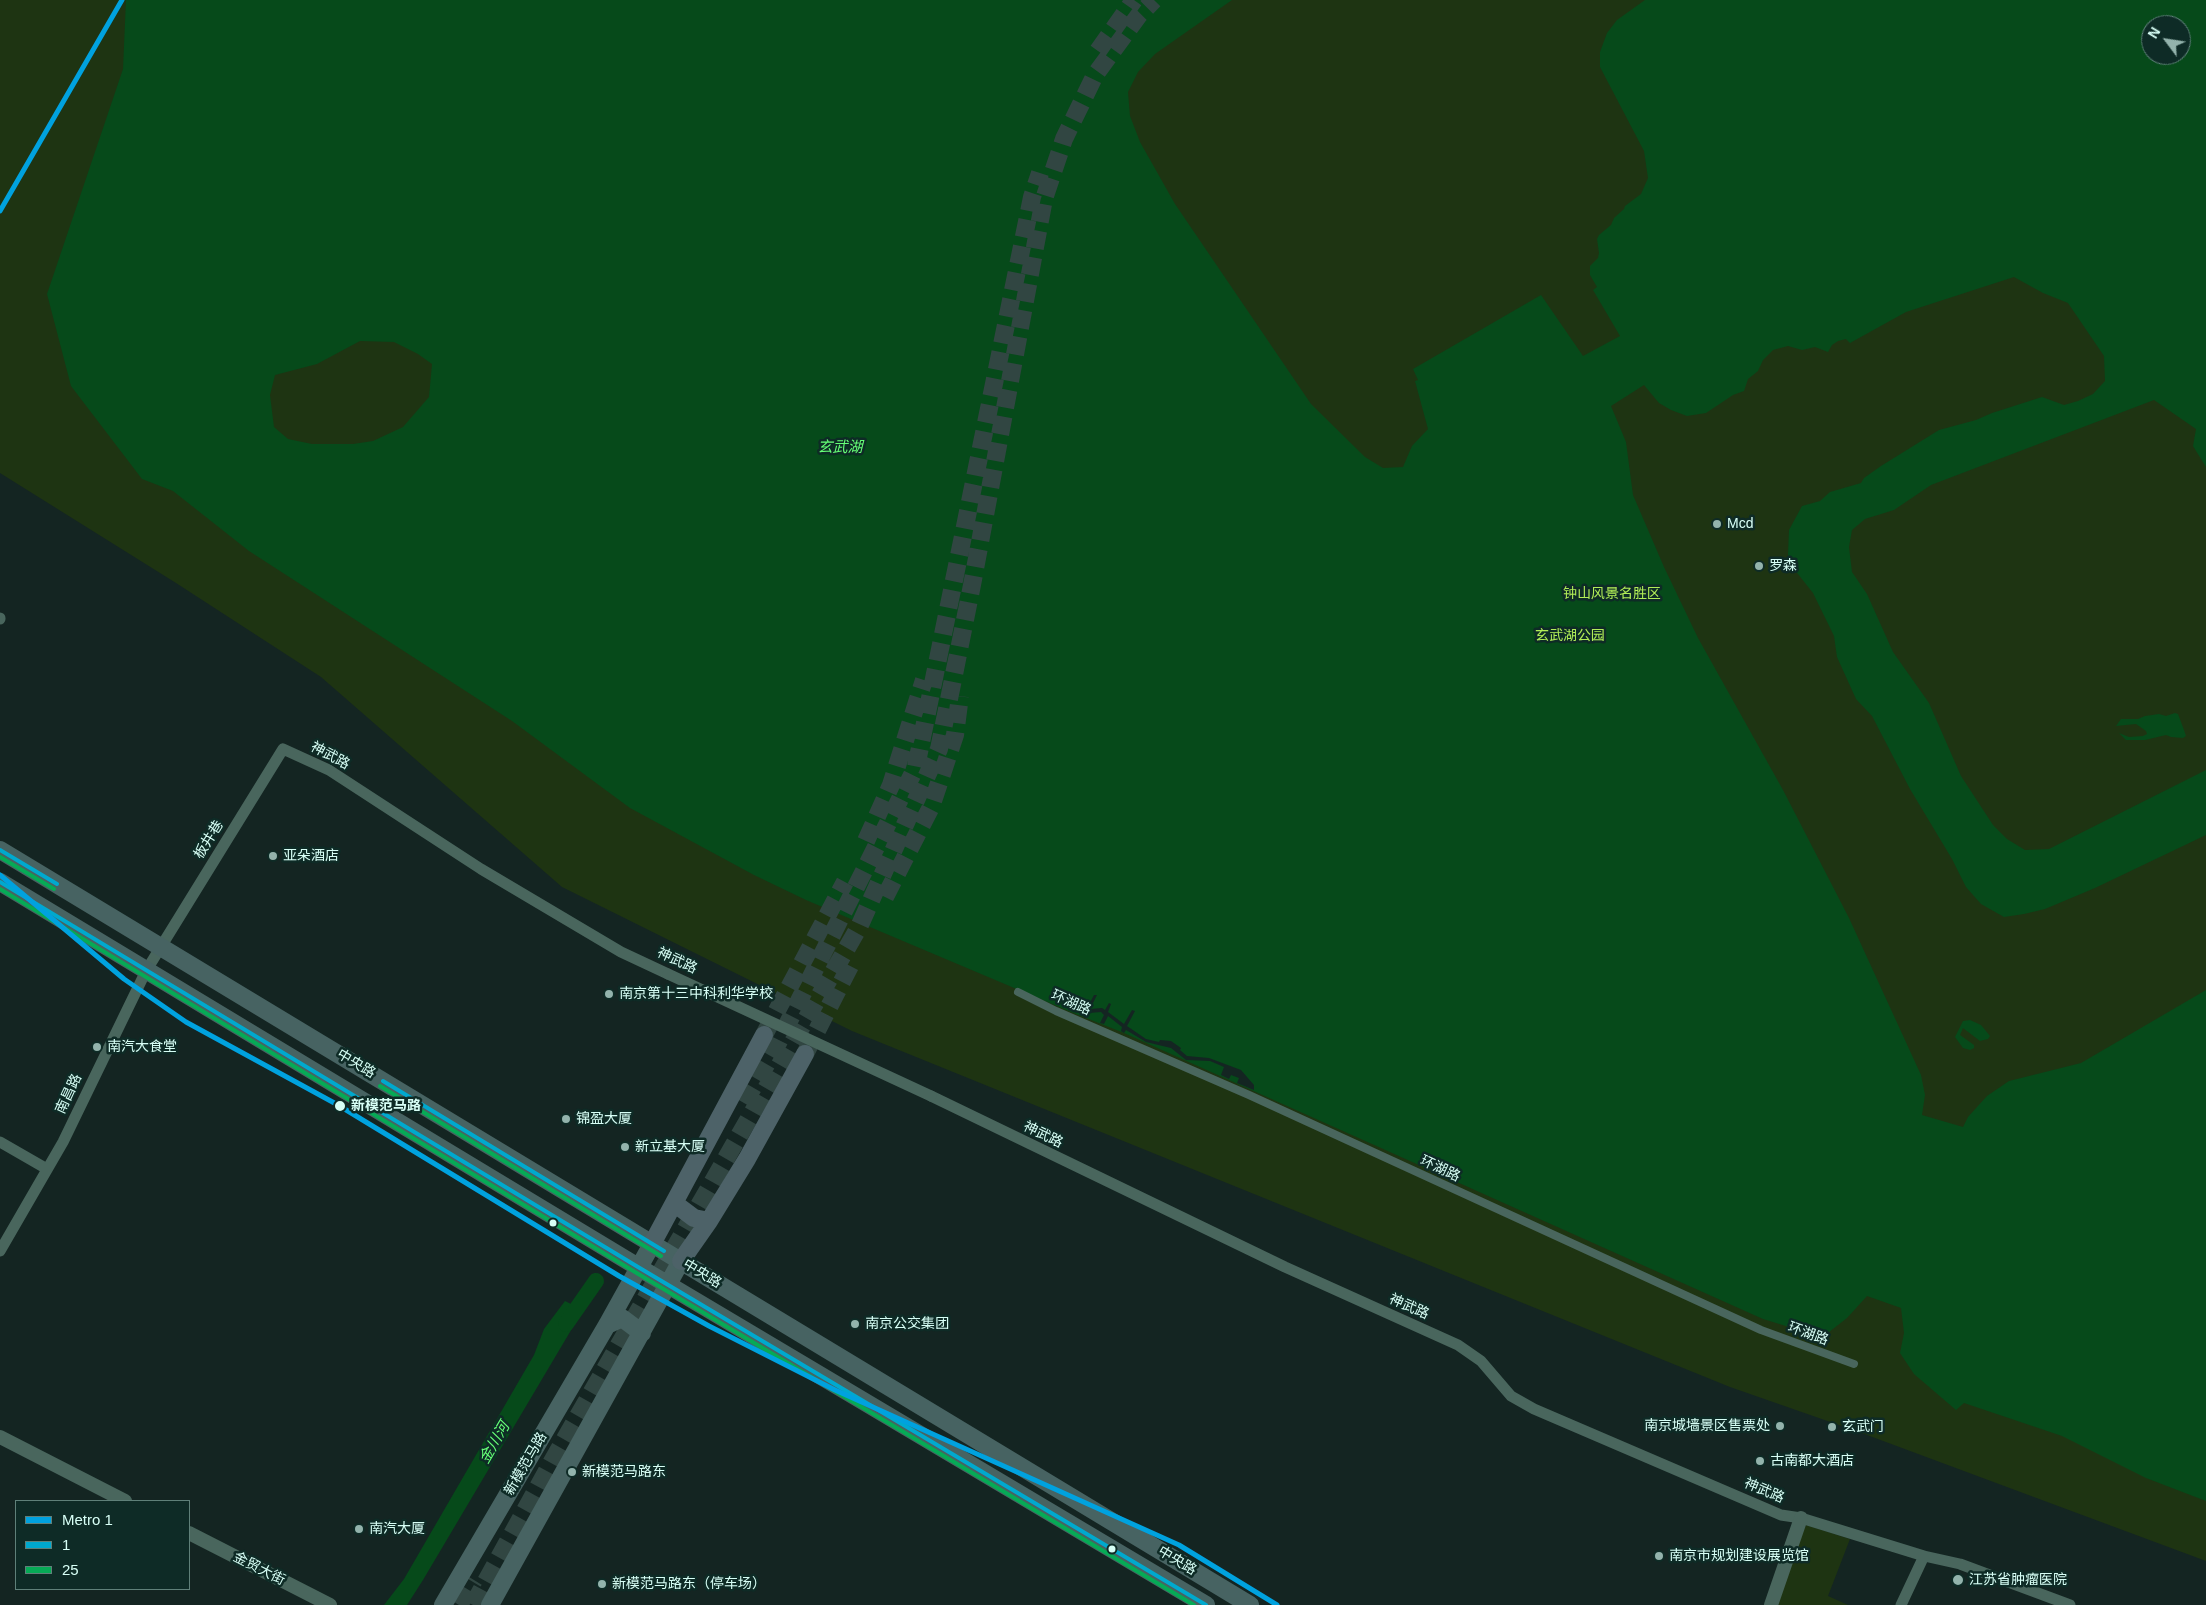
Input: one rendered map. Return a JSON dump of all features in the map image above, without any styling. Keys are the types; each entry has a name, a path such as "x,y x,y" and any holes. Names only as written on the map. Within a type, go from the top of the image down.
{"highway":[{"path":"652,1244 764,1035"},
{"path":"681,1261 709,1221 747,1159 805,1054"},
{"path":"674,1203 694,1218 709,1221"}],"main road":[{"name":"中央路","path":"0,850 1250,1605"},
{"name":"中央路","path":"0,882 638,1267 1206,1605"},
{"name":"新模范马路","path":"444,1605 652,1244"},
{"path":"490,1605 681,1261"},
{"path":"607,1325 622,1318 642,1333"}],"street":[{"name":"板井巷","path":"160,947 283,749"},
{"name":"神武路","path":"283,749 329,770 481,868 621,952 931,1096 1276,1263 1458,1345 1481,1361 1511,1396 1534,1409 1781,1515 1801,1518 1924,1556 1960,1564 2070,1605"},
{"name":"南昌路","path":"0,1251 63,1142 146,971 160,947"},
{"name":"环湖路","path":"1018,992 1056,1011 1249,1095 1761,1330 1854,1364"},
{"path":"0,1142 47,1169"},
{"path":"0,1437 124,1500"},
{"path":"1771,1605 1801,1518"},
{"name":"金贸大街","path":"190,1535 330,1605"},
{"path":"1901,1605 1924,1556"}],"green space":[{"name":"玄武湖","path":"0,0 2206,0 2206,1561 1859,1432 1730,1387 852,1031 562,887 321,677 176,583 0,473"},
{"path":"1806,1525 1850,1539 1828,1596 1848,1605 1773,1605"}],"water":[{"name":"玄武湖","path":"126,0 1232,0 1155,54 1138,72 1128,92 1130,116 1140,142 1175,204 1311,404 1365,457 1383,468 1403,467 1412,446 1428,429 1415,381 1418,380 1413,369 1541,295 1583,356 1620,336 1593,290 1597,287 1590,275 1590,266 1598,258 1597,239 1599,235 1611,225 1614,218 1625,206 1641,194 1648,178 1644,151 1600,67 1600,52 1607,33 1617,20 1645,0 2206,0 2206,467 2193,446 2196,429 2154,400 1931,485 1894,510 1865,519 1852,530 1849,547 1852,572 1867,594 1893,652 1929,703 1961,776 1993,825 2007,839 2025,850 2049,849 2206,770 2206,835 2095,888 2045,909 2004,917 1981,904 1966,887 1952,859 1910,789 1872,716 1856,699 1837,657 1834,636 1813,593 1790,564 1788,554 1789,530 1802,506 1820,501 1830,492 1861,483 1864,478 1881,466 1939,430 1976,420 2042,397 2064,405 2093,394 2105,381 2104,356 2068,303 2043,293 2014,277 1906,312 1850,343 1846,339 1838,341 1832,345 1828,352 1815,347 1802,350 1788,346 1773,350 1763,360 1758,371 1748,379 1744,391 1733,395 1706,413 1687,416 1671,410 1659,403 1644,385 1611,406 1626,442 1633,495 1664,567 1698,638 1783,790 1849,918 1921,1075 1925,1095 1922,1115 1963,1127 1968,1117 1987,1096 2009,1081 2081,1063 2206,990 2206,1501 2146,1478 2062,1436 1964,1403 1956,1410 1914,1374 1900,1353 1904,1333 1901,1308 1867,1296 1847,1318 1829,1332 1812,1334 1763,1319 1124,1033 806,900 754,875 630,808 512,721 249,551 173,491 142,479 71,386 47,294 123,69","holes":["360,341 394,342 418,354 432,364 429,397 403,427 373,441 353,444 312,444 288,439 274,427 270,395 275,375 317,364"]},
{"path":"2159,714 2166,716 2178,714 2186,736 2183,738 2166,735 2145,740 2126,740 2119,733 2129,737 2143,736 2147,734 2146,731 2136,724 2116,726 2121,719 2138,719"},
{"path":"1970,1020 1981,1025 1990,1036 1988,1039 1980,1041 1963,1028 1960,1035 1974,1045 1974,1048 1970,1050 1963,1048 1955,1037 1963,1021"},
{"path":"565,1301 583,1310 423,1580 407,1605 384,1605 404,1579 534,1355 544,1329"}],"pier":[{"path":"1094,995 1097,995 1090,1009 1102,1008 1105,1010 1109,1003 1111,1004 1108,1012 1124,1024 1132,1010 1135,1011 1127,1026 1146,1039 1159,1042 1160,1040 1171,1041 1181,1048 1180,1050 1187,1056 1209,1058 1241,1070 1254,1085 1254,1090 1237,1083 1239,1078 1231,1075 1229,1079 1221,1075 1224,1067 1210,1061 1186,1060 1171,1048 1146,1042 1126,1030 1124,1033 1121,1031 1122,1027 1108,1016 1104,1024 1100,1023 1104,1015 1101,1012 1089,1013 1086,1018 1083,1017 1085,1013 1071,1012 1086,1010"}],"waterway":[{"name":"金川河","path":"566,1324 596,1281"}],"tunnel":[{"path":"1098,51 1134,0"},
{"path":"473,1605 554,1458 859,927 939,749 972,585 1044,199 1064,139 1095,75 1139,15 1154,0"},
{"path":"744,1103 774,1051 916,767 1032,197 1040,173"},
{"path":"866,841 891,785 924,680"},
{"path":"885,897 931,807 955,735 960,696"},
{"path":"764,1035 845,882"},
{"path":"805,1054 853,960"},
{"path":"459,1605 474,1580"}],"metro line":[{"name":"1","path":"0,211 122,0"},
{"name":"1","path":"0,875 124,979 186,1022 338,1105 619,1276 709,1326 835,1390 1179,1545 1277,1605"}],"transit line":[{"name":"1","path":"0,850 57,884"},
{"name":"25","path":"0,857 54,889"},
{"name":"1","path":"0,882 638,1267 1206,1605"},
{"name":"25","path":"0,889 635,1272 1194,1605"},
{"name":"1","path":"383,1081 664,1251"},
{"name":"25","path":"380,1086 661,1256"}],"place":[{"name":"Mcd","path":"1717,524"},
{"name":"罗森","path":"1759,566"},
{"name":"亚朵酒店","path":"273,856"},
{"name":"南京第十三中科利华学校","path":"609,994"},
{"name":"南汽大食堂","path":"97,1047"},
{"name":"新模范马路","path":"340,1106"},
{"name":"锦盈大厦","path":"566,1119"},
{"name":"新立基大厦","path":"625,1147"},
{"name":"南京公交集团","path":"855,1324"},
{"name":"南京城墙景区售票处","path":"1780,1426"},
{"name":"玄武门","path":"1832,1427"},
{"name":"古南都大酒店","path":"1760,1461"},
{"name":"新模范马路东","path":"572,1472"},
{"name":"南汽大厦","path":"359,1529"},
{"name":"南京市规划建设展览馆","path":"1659,1556"},
{"name":"江苏省肿瘤医院","path":"1958,1580"},
{"name":"新模范马路东（停车场）","path":"602,1584"}],"park label":[{"name":"钟山风景名胜区","path":"1612,594"},
{"name":"玄武湖公园","path":"1570,636"}]}
